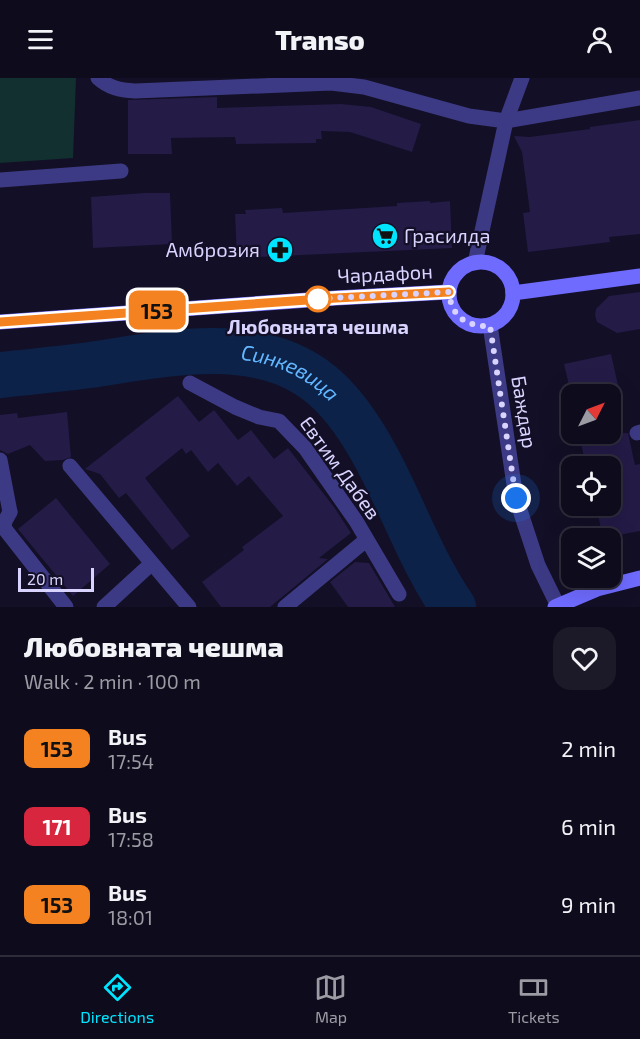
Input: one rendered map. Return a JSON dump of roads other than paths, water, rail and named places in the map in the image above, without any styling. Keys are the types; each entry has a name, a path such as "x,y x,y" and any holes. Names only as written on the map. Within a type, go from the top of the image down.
{"main road":[{"path":"485,262 505,273 513,293 509,310 498,322 490,326 469,324 460,319 450,302 451,282 457,273 475,263 485,262"},
{"path":"513,293 640,276"},
{"name":"Чардафон","path":"0,322 324,298 449,292"},
{"path":"556,606 597,589 640,578"}],"street":[{"path":"98,78 105,85 120,90 135,91 331,83 364,87 469,116 506,121 640,98"},
{"path":"475,263 506,121 522,78"},
{"path":"0,180 121,171"},
{"name":"Баждар","path":"490,326 516,498 538,565 556,606"},
{"name":"Евтим Дабев","path":"190,383 235,407 259,417 279,421 305,448 356,521 399,594"},
{"path":"0,460 10,512 5,520 4,528 66,607"},
{"path":"70,466 189,607"},
{"path":"285,607 366,540"},
{"path":"104,607 152,564"}],"waterway":[{"name":"Синкевица","path":"0,375 201,351 257,355 283,363 308,375 336,398 358,427 383,471 427,563 453,607"}],"place":[{"name":"Грасилда","path":"385,236"},
{"name":"Амброзия","path":"280,250"},
{"name":"Любовната чешма","path":"318,299"}]}
